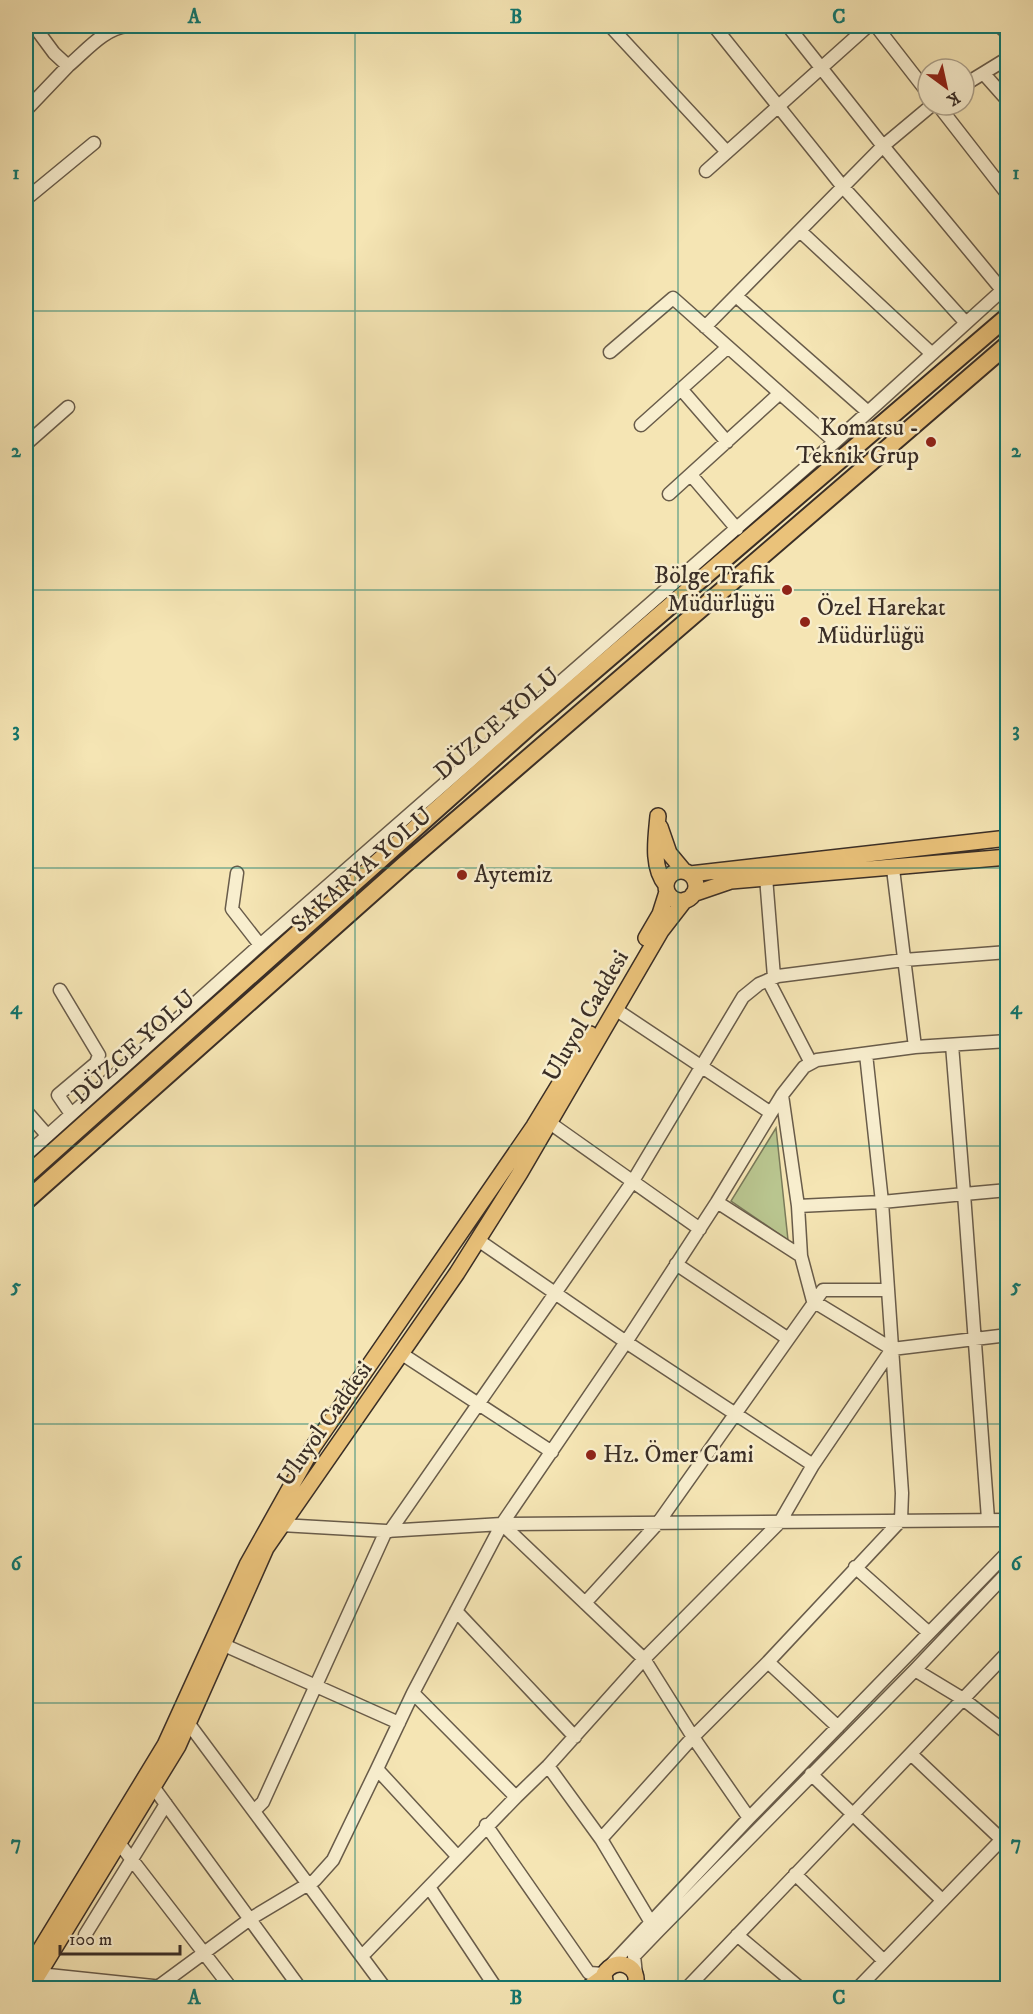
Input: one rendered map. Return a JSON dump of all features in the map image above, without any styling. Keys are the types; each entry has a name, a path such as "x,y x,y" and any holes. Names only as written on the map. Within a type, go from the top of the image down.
{"highway":[{"path":"986,335 1008,308"},
{"name":"DÜZCE YOLU","path":"26,1176 530,726 1008,316"},
{"name":"SAKARYA YOLU","path":"26,1201 405,864 1008,344"}],"main road":[{"path":"689,897 696,883 669,853 658,816 656,846 658,870 666,889 676,900 689,897 731,881 1008,857"},
{"path":"666,889 672,874 1008,838"},
{"name":"Uluyol Caddesi","path":"32,1974 119,1843 150,1782 247,1565 314,1447 534,1126 660,914 666,889"},
{"name":"Uluyol Caddesi","path":"30,1989 32,1974 150,1782 189,1724 266,1548 320,1475 478,1240 550,1123 661,931 689,897"},
{"path":"588,1989 606,1977 618,1963 627,1964 639,1982"}],"street":[{"path":"34,26 54,53 68,66"},
{"path":"26,110 68,66 101,37 118,27 128,26"},
{"path":"610,26 727,152"},
{"path":"714,26 843,187 966,323"},
{"path":"26,1155 260,945 737,529 1005,288 883,146 788,26"},
{"path":"706,171 868,26"},
{"path":"876,26 916,78"},
{"path":"999,26 1008,34"},
{"path":"976,78 1008,58"},
{"path":"984,74 1008,101"},
{"path":"705,327 883,146 918,117"},
{"path":"947,117 1008,195"},
{"path":"26,199 94,143"},
{"path":"800,231 931,353"},
{"path":"736,296 868,412"},
{"path":"610,352 673,298 835,442"},
{"path":"641,425 728,348"},
{"path":"681,389 727,442"},
{"path":"669,494 780,393"},
{"path":"26,444 68,407"},
{"path":"691,475 737,529"},
{"path":"893,868 915,1047"},
{"path":"237,873 232,909 260,945"},
{"path":"766,878 771,979 811,1063"},
{"path":"255,1810 263,1802 388,1531 633,1181 743,997 771,979 904,960 1008,952"},
{"path":"60,990 99,1055 96,1063 58,1095 71,1114"},
{"path":"615,1010 771,1113"},
{"path":"159,1986 250,1919 309,1883 333,1860 413,1693 502,1524 626,1342 717,1202 782,1095 804,1066 817,1060 866,1053 915,1047 1008,1041"},
{"path":"952,1045 988,1519"},
{"path":"601,1839 693,1737 768,1662 901,1520 902,1494 882,1202 866,1053"},
{"path":"782,1095 798,1206 801,1256 813,1301 892,1348 1008,1335"},
{"path":"26,1111 47,1135"},
{"path":"550,1123 700,1228"},
{"path":"798,1206 882,1202 1008,1190"},
{"path":"717,1202 801,1256"},
{"path":"478,1240 626,1342 735,1411 813,1465"},
{"path":"676,1264 788,1338"},
{"path":"585,1604 658,1523 735,1411 823,1290 888,1290"},
{"path":"366,1952 486,1825 548,1766 644,1659 780,1522 813,1465 892,1348"},
{"path":"402,1354 552,1452"},
{"path":"265,1534 281,1525 388,1531 502,1524 1008,1520"},
{"path":"502,1524 644,1659 693,1737 749,1818"},
{"path":"486,1825 589,1973 606,1977 650,1921 1008,1552"},
{"path":"855,1567 928,1632"},
{"path":"639,1982 634,1956 1008,1572"},
{"path":"456,1611 575,1737"},
{"path":"224,1645 399,1723"},
{"path":"687,1989 1008,1652"},
{"path":"768,1662 838,1727"},
{"path":"915,1670 963,1699 1008,1734"},
{"path":"413,1693 516,1797"},
{"path":"189,1724 309,1883 385,1989"},
{"path":"858,1989 1004,1836 911,1754"},
{"path":"548,1766 601,1839 650,1921"},
{"path":"377,1769 458,1857"},
{"path":"812,1774 942,1900"},
{"path":"150,1782 300,1989"},
{"path":"85,1935 166,1804"},
{"path":"119,1843 133,1858 231,1989"},
{"path":"795,1874 884,1961"},
{"path":"429,1887 496,1989"},
{"path":"737,1935 800,1989"},
{"path":"32,1974 172,1989"}],"green space":[{"path":"776,1128 788,1240 731,1201"}],"place":[{"name":"Komatsu - Teknik Grup","path":"931,442"},
{"name":"Bölge Trafik Müdürlüğü","path":"787,590"},
{"name":"Özel Harekat Müdürlüğü","path":"805,622"},
{"name":"Aytemiz","path":"462,875"},
{"name":"Hz. Ömer Cami","path":"591,1455"}]}
